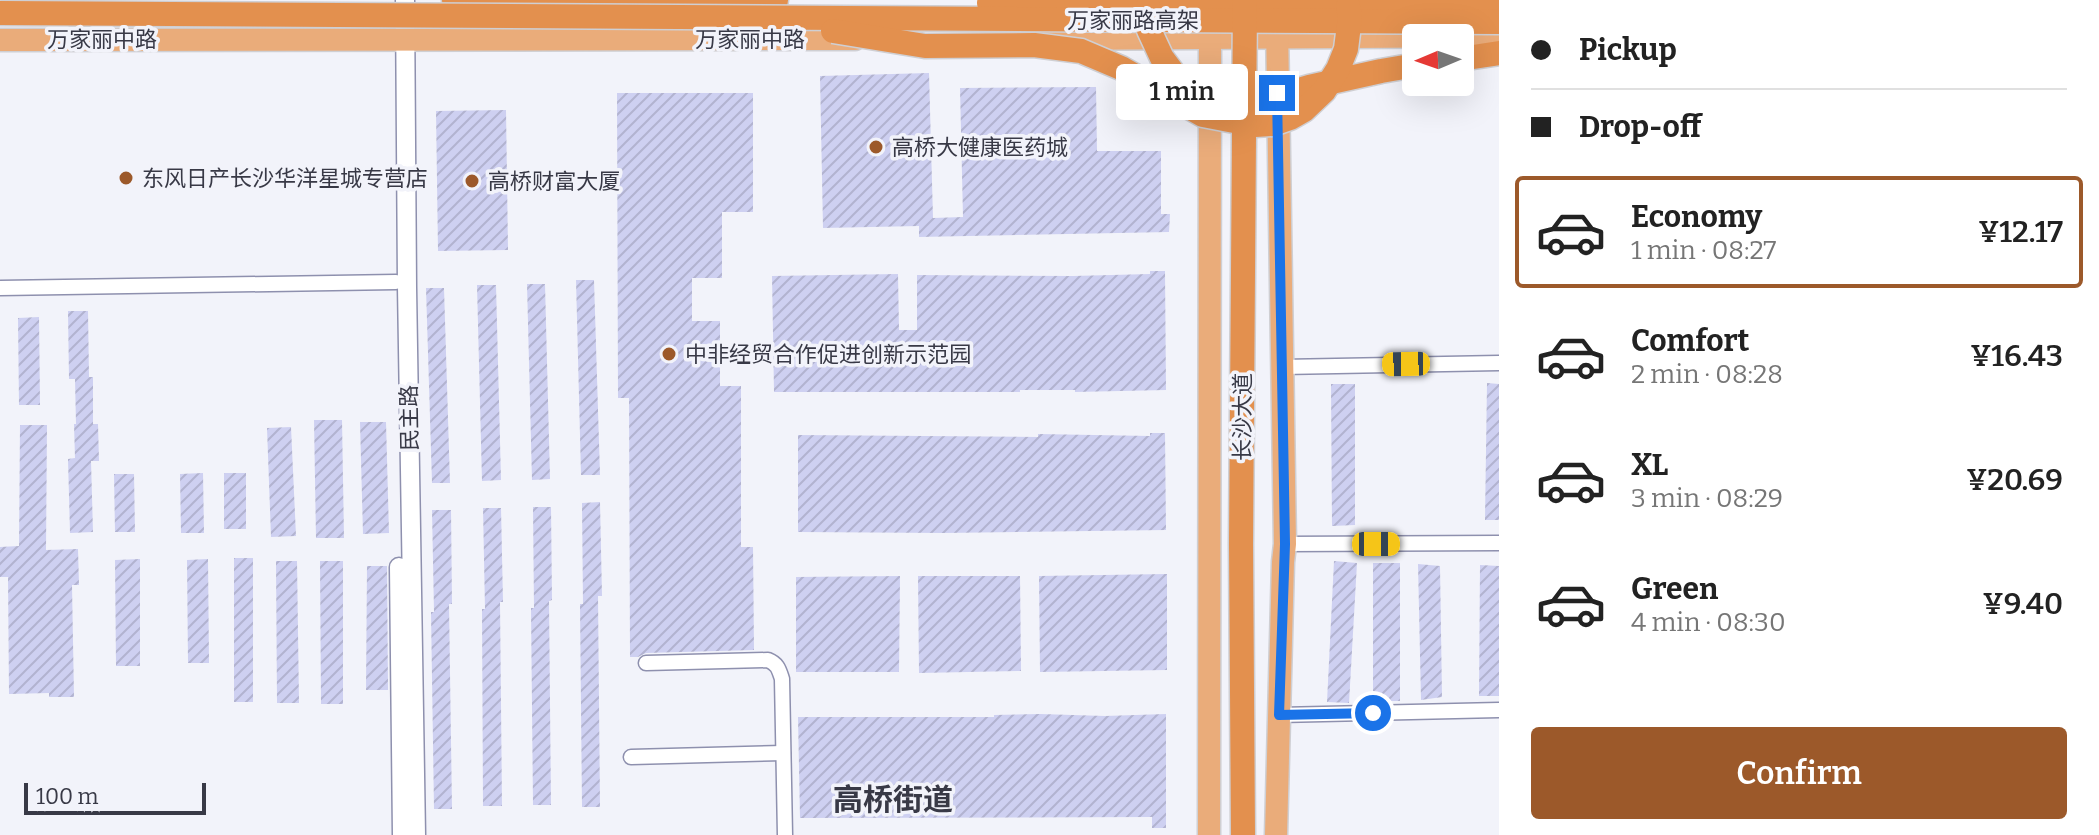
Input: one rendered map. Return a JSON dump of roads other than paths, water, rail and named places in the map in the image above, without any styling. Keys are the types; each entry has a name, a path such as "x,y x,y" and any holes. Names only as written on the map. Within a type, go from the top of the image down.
{"highway":[{"name":"万家丽路高架","path":"454,0 1499,22"},
{"path":"1148,0 1149,30 1162,58 1177,78 1194,91 1218,100 1268,99 1402,67"},
{"name":"长沙大道","path":"1228,0 1230,835"},
{"name":"长沙大道","path":"1243,835 1241,544 1245,0"},
{"path":"765,7 925,46 1034,45 1081,51 1121,68 1203,115 1255,125 1273,124 1290,118 1304,110 1324,91 1346,49 1350,17 1347,0"},
{"name":"万家丽路高架","path":"0,13 1499,4"},
{"path":"1474,57 1499,53"}],"main road":[{"path":"1209,0 1209,835"},
{"path":"1276,835 1285,544 1277,0"},
{"name":"万家丽中路","path":"0,40 1499,36"}],"street":[{"name":"民主路","path":"393,0 399,39 416,835"},
{"name":"民主路","path":"402,835 396,282 399,39 405,0"},
{"path":"0,288 396,282"},
{"path":"1282,367 1499,363"},
{"path":"1285,544 1499,543"},
{"path":"646,663 768,660 775,663 782,679 785,835"},
{"path":"1279,715 1499,710"},
{"path":"631,757 783,753"}],"place":[{"name":"高桥大健康医药城","path":"876,147"},
{"name":"东风日产长沙华洋星城专营店","path":"126,178"},
{"name":"高桥财富大厦","path":"472,181"},
{"name":"中非经贸合作促进创新示范园","path":"669,354"}],"district":[{"name":"高桥街道","path":"893,800"}]}
